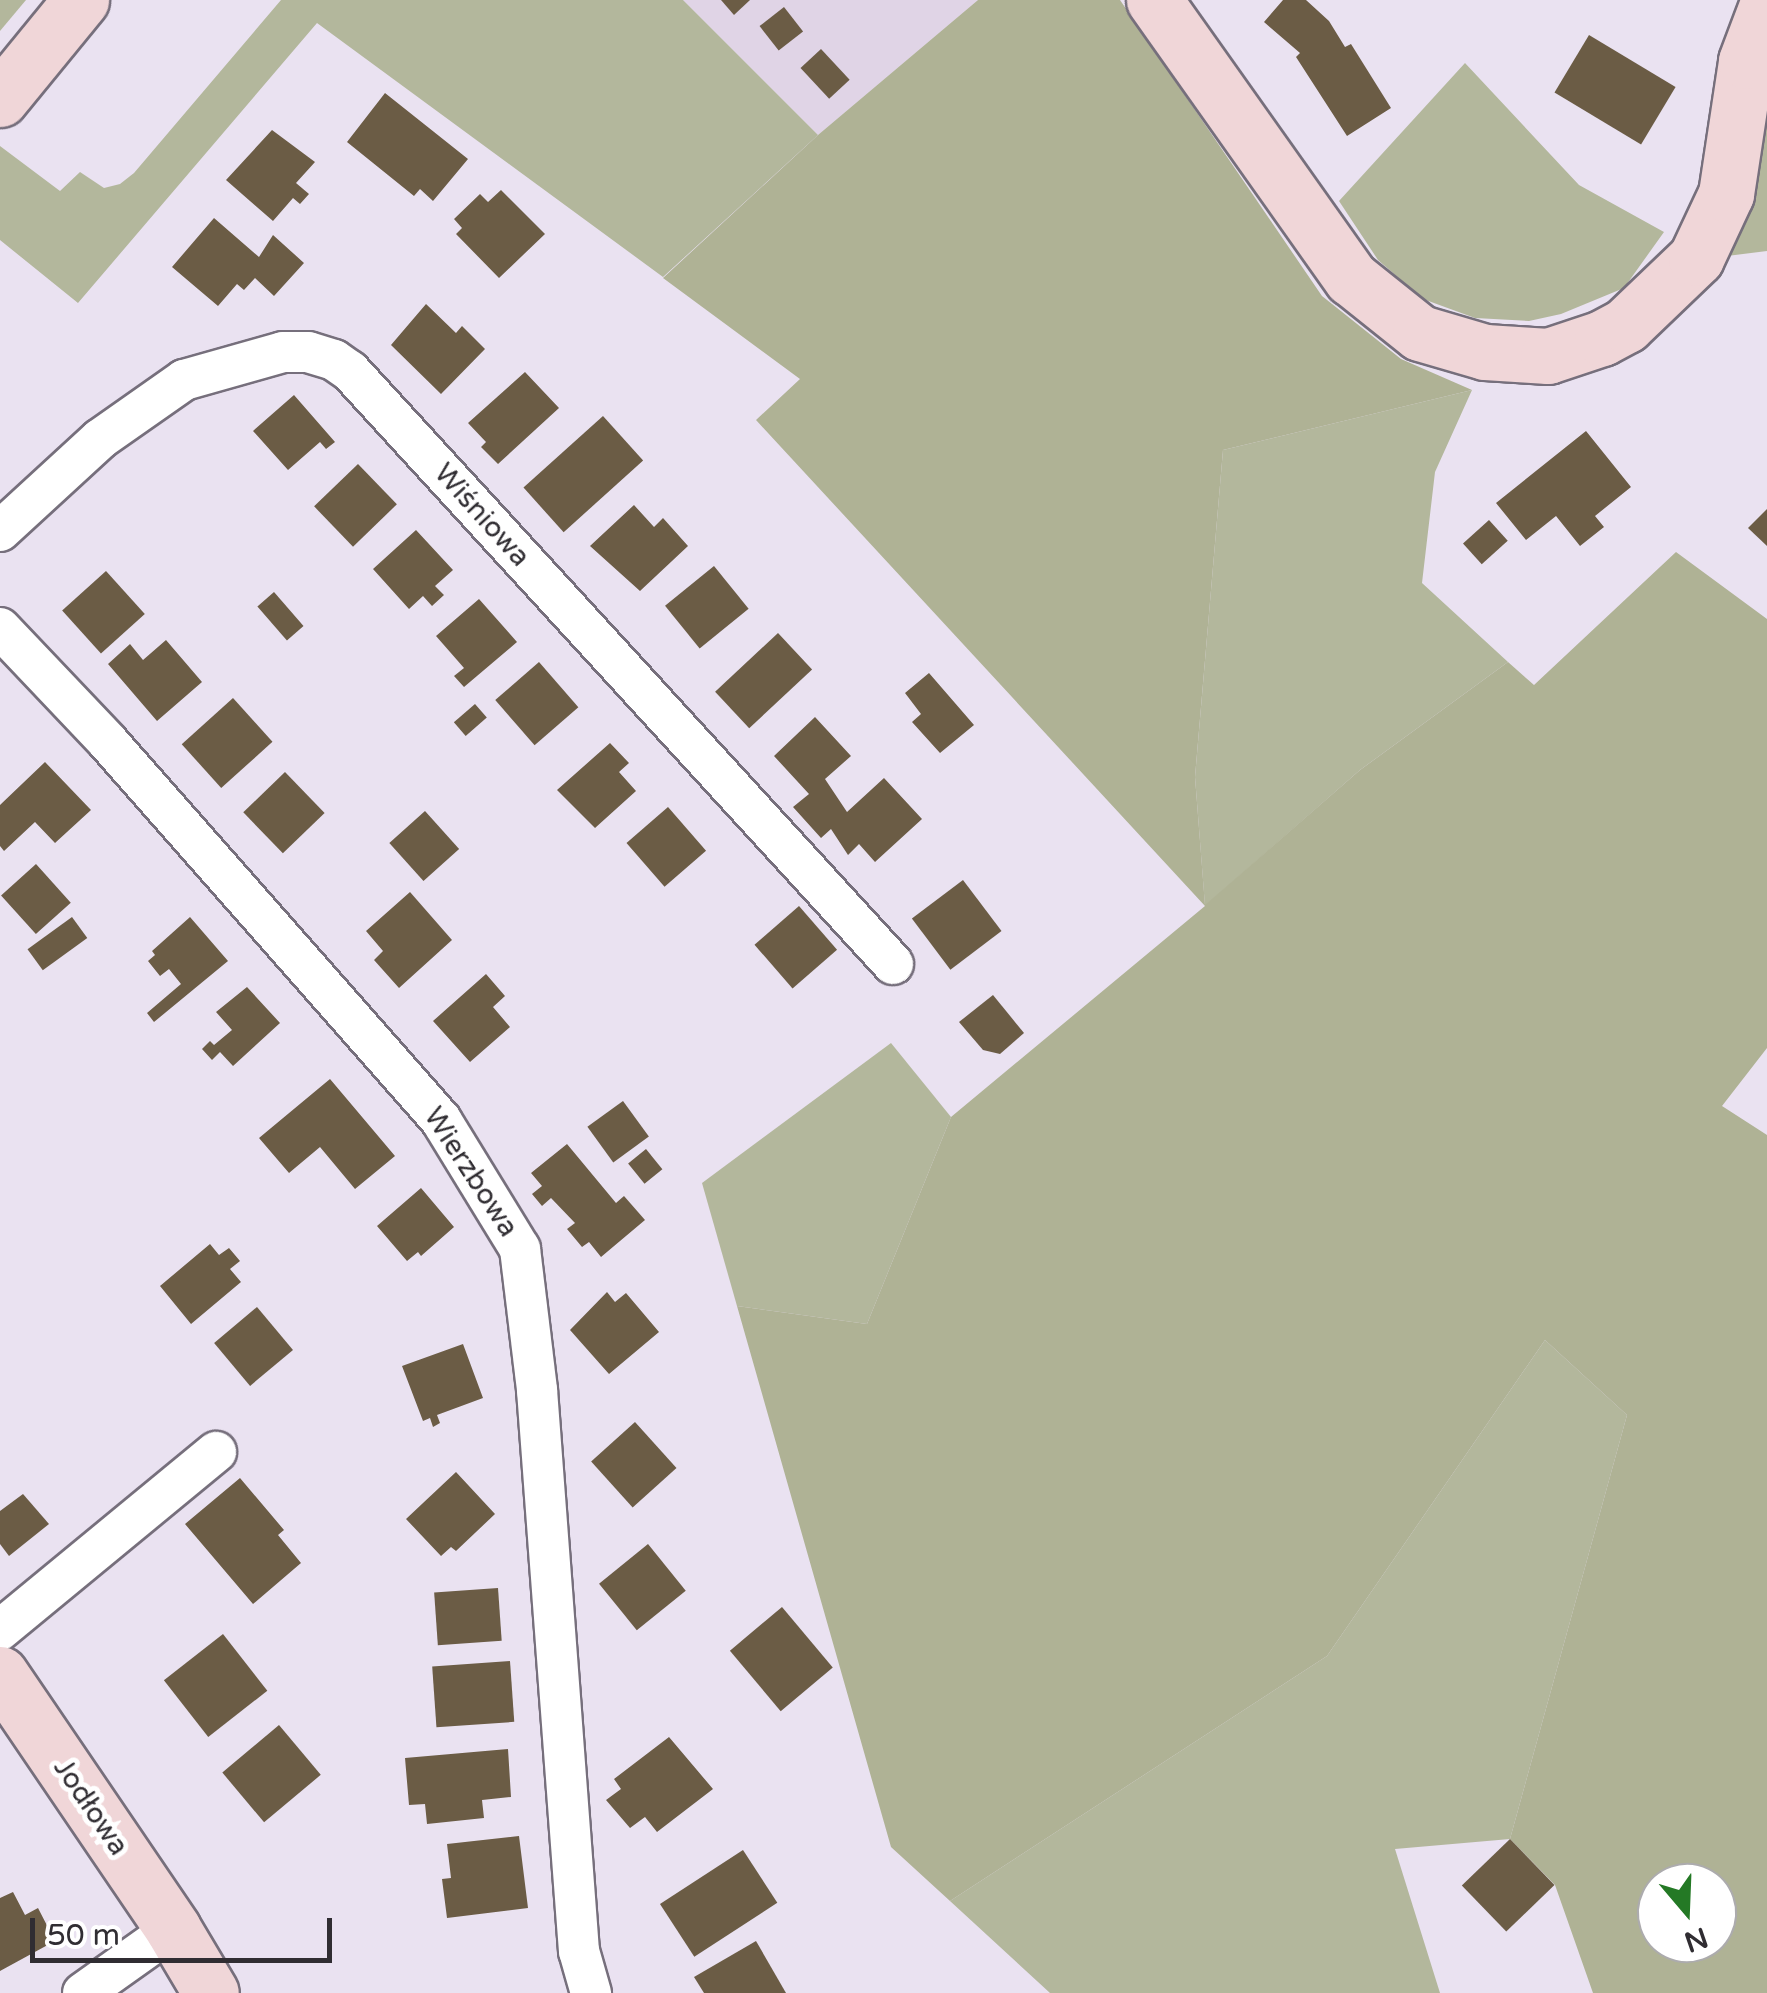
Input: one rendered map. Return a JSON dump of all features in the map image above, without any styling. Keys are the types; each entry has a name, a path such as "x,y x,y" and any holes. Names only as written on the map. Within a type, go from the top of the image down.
{"street":[{"path":"0,99 81,0"},
{"path":"1154,0 1350,278 1420,333 1485,352 1548,356 1602,338 1626,324 1696,258 1726,194 1746,61 1767,5"},
{"name":"Wiśniowa","path":"0,532 100,439 184,380 282,352 308,352 334,360 350,371 390,414 893,964"},
{"name":"Wierzbowa","path":"0,628 108,742 441,1120 520,1249 537,1390 579,1951 592,1993"},
{"path":"0,1630 216,1452"},
{"name":"Jodłowa","path":"0,1674 173,1929 211,1993"},
{"path":"83,1993 173,1929"}],"shaded area":[{"path":"683,0 978,0 818,135"}],"green space":[{"path":"0,0 26,0 0,31"},
{"path":"281,0 683,0 818,135 663,277 317,23 78,303 0,240 0,146 60,191 80,172 104,188 120,184 134,173"},
{"path":"978,0 1120,0 1322,296 1401,359 1472,390 1223,450 1195,777 1205,905 1360,770 1508,662 1534,685 1676,552 1767,619 1767,1048 1722,1106 1767,1135 1767,1993 1593,1993 1555,1885 1510,1839 1627,1415 1545,1340 1327,1656 950,1901 891,1847 737,1306 867,1324 951,1117 1205,906 756,420 800,379 663,278 818,135"},
{"path":"1465,63 1579,185 1664,232 1624,288 1561,314 1529,321 1475,318 1423,299 1378,260 1339,201"},
{"path":"1767,65 1767,251 1727,256"},
{"path":"1472,390 1435,472 1422,583 1508,662 1360,770 1205,906 1195,777 1223,450"},
{"path":"891,1043 951,1117 867,1324 737,1306 702,1183"},
{"path":"1545,1340 1627,1415 1510,1839 1395,1849 1440,1993 1050,1993 950,1901 1327,1656"}],"building":[{"path":"721,0 750,0 734,15"},
{"path":"1283,0 1306,0 1329,21 1345,47 1351,44 1391,108 1347,136 1296,57 1300,53 1264,22"},
{"path":"784,7 803,31 779,51 760,26"},
{"path":"1589,35 1676,87 1641,144 1554,92"},
{"path":"821,49 850,80 829,99 801,68"},
{"path":"385,93 468,159 433,201 420,189 414,196 347,142"},
{"path":"272,130 315,162 296,183 309,194 300,204 293,198 273,221 226,180"},
{"path":"501,190 545,234 499,278 456,234 462,228 454,219 480,194 488,202"},
{"path":"214,218 259,257 273,235 304,263 274,296 255,278 244,290 237,284 218,306 172,267"},
{"path":"426,304 456,333 462,326 485,349 441,394 391,345"},
{"path":"525,372 559,408 498,464 481,447 486,442 468,423"},
{"path":"294,395 335,442 326,449 320,442 288,470 253,431"},
{"path":"603,416 643,461 564,532 523,488"},
{"path":"1586,431 1631,487 1595,516 1604,527 1580,546 1556,516 1526,540 1496,503"},
{"path":"358,464 397,504 353,547 314,506"},
{"path":"634,505 654,527 663,518 688,546 640,591 590,546"},
{"path":"1767,509 1767,546 1748,528"},
{"path":"1489,520 1508,541 1482,564 1463,543"},
{"path":"416,530 453,570 435,586 444,595 432,606 423,596 409,609 373,569"},
{"path":"714,566 749,609 700,648 665,606"},
{"path":"106,571 145,614 101,654 62,610"},
{"path":"274,592 304,626 287,640 257,606"},
{"path":"479,599 517,642 464,687 454,676 464,668 436,636"},
{"path":"778,633 812,670 749,728 715,692"},
{"path":"166,640 202,682 157,721 108,664 130,644 143,660"},
{"path":"539,662 578,707 535,745 495,700"},
{"path":"929,673 974,725 940,753 912,722 921,714 905,693"},
{"path":"233,698 272,742 221,788 182,744"},
{"path":"475,704 487,718 466,736 454,722"},
{"path":"815,717 851,756 825,779 847,812 884,778 922,819 875,862 859,844 848,855 831,829 821,838 793,807 809,794 774,756"},
{"path":"610,743 629,763 619,772 636,791 595,828 557,790"},
{"path":"45,762 91,810 55,843 35,822 4,851 0,846 0,805"},
{"path":"285,772 325,813 283,853 243,812"},
{"path":"668,807 706,851 665,887 626,843"},
{"path":"425,811 459,849 423,881 389,843"},
{"path":"36,864 71,903 36,934 1,895"},
{"path":"963,880 1002,931 950,970 912,919"},
{"path":"410,892 452,940 399,988 374,960 383,951 366,931"},
{"path":"799,906 837,950 793,988 754,945"},
{"path":"72,917 87,938 43,970 28,949"},
{"path":"190,917 228,961 154,1022 147,1013 181,984 169,969 160,976 148,961 155,955 152,951"},
{"path":"486,974 505,996 493,1007 510,1027 470,1062 433,1021"},
{"path":"247,987 280,1023 233,1066 220,1052 212,1060 202,1049 210,1041 214,1045 232,1030 216,1012"},
{"path":"993,995 1024,1033 1000,1054 983,1050 959,1022"},
{"path":"330,1079 395,1156 355,1189 320,1147 289,1173 259,1138"},
{"path":"623,1101 649,1137 613,1162 587,1127"},
{"path":"567,1144 616,1203 624,1196 645,1220 601,1257 589,1242 582,1247 567,1229 575,1223 551,1198 542,1206 532,1194 542,1186 531,1173"},
{"path":"646,1149 662,1169 644,1184 628,1163"},
{"path":"421,1188 454,1227 421,1256 418,1252 407,1261 377,1226"},
{"path":"210,1244 219,1255 229,1248 240,1261 230,1269 241,1282 191,1324 160,1286"},
{"path":"607,1292 615,1302 626,1293 659,1332 609,1374 570,1330"},
{"path":"257,1307 293,1350 250,1386 214,1343"},
{"path":"463,1344 483,1398 437,1415 440,1423 433,1427 430,1418 423,1421 402,1366"},
{"path":"635,1422 676,1468 633,1508 591,1461"},
{"path":"456,1472 495,1514 456,1551 451,1547 441,1556 406,1519"},
{"path":"240,1478 284,1530 278,1535 301,1563 253,1604 185,1524"},
{"path":"23,1494 49,1524 9,1556 0,1544 0,1511"},
{"path":"648,1544 686,1591 637,1630 599,1584"},
{"path":"498,1588 502,1641 438,1645 434,1592"},
{"path":"782,1607 833,1668 781,1711 730,1651"},
{"path":"223,1634 267,1691 208,1737 164,1680"},
{"path":"510,1661 514,1722 436,1727 432,1666"},
{"path":"279,1725 321,1775 264,1822 222,1773"},
{"path":"669,1737 713,1789 657,1832 645,1817 630,1828 606,1800 621,1789 614,1779"},
{"path":"508,1749 511,1797 482,1800 484,1818 427,1824 425,1804 409,1805 405,1758"},
{"path":"519,1836 528,1908 447,1918 442,1879 451,1878 447,1844"},
{"path":"1510,1839 1554,1885 1506,1932 1462,1886"},
{"path":"743,1850 777,1903 694,1957 660,1904"},
{"path":"13,1892 25,1915 38,1908 55,1941 0,1971 0,1898"},
{"path":"756,1941 786,1993 704,1993 694,1977"}]}
